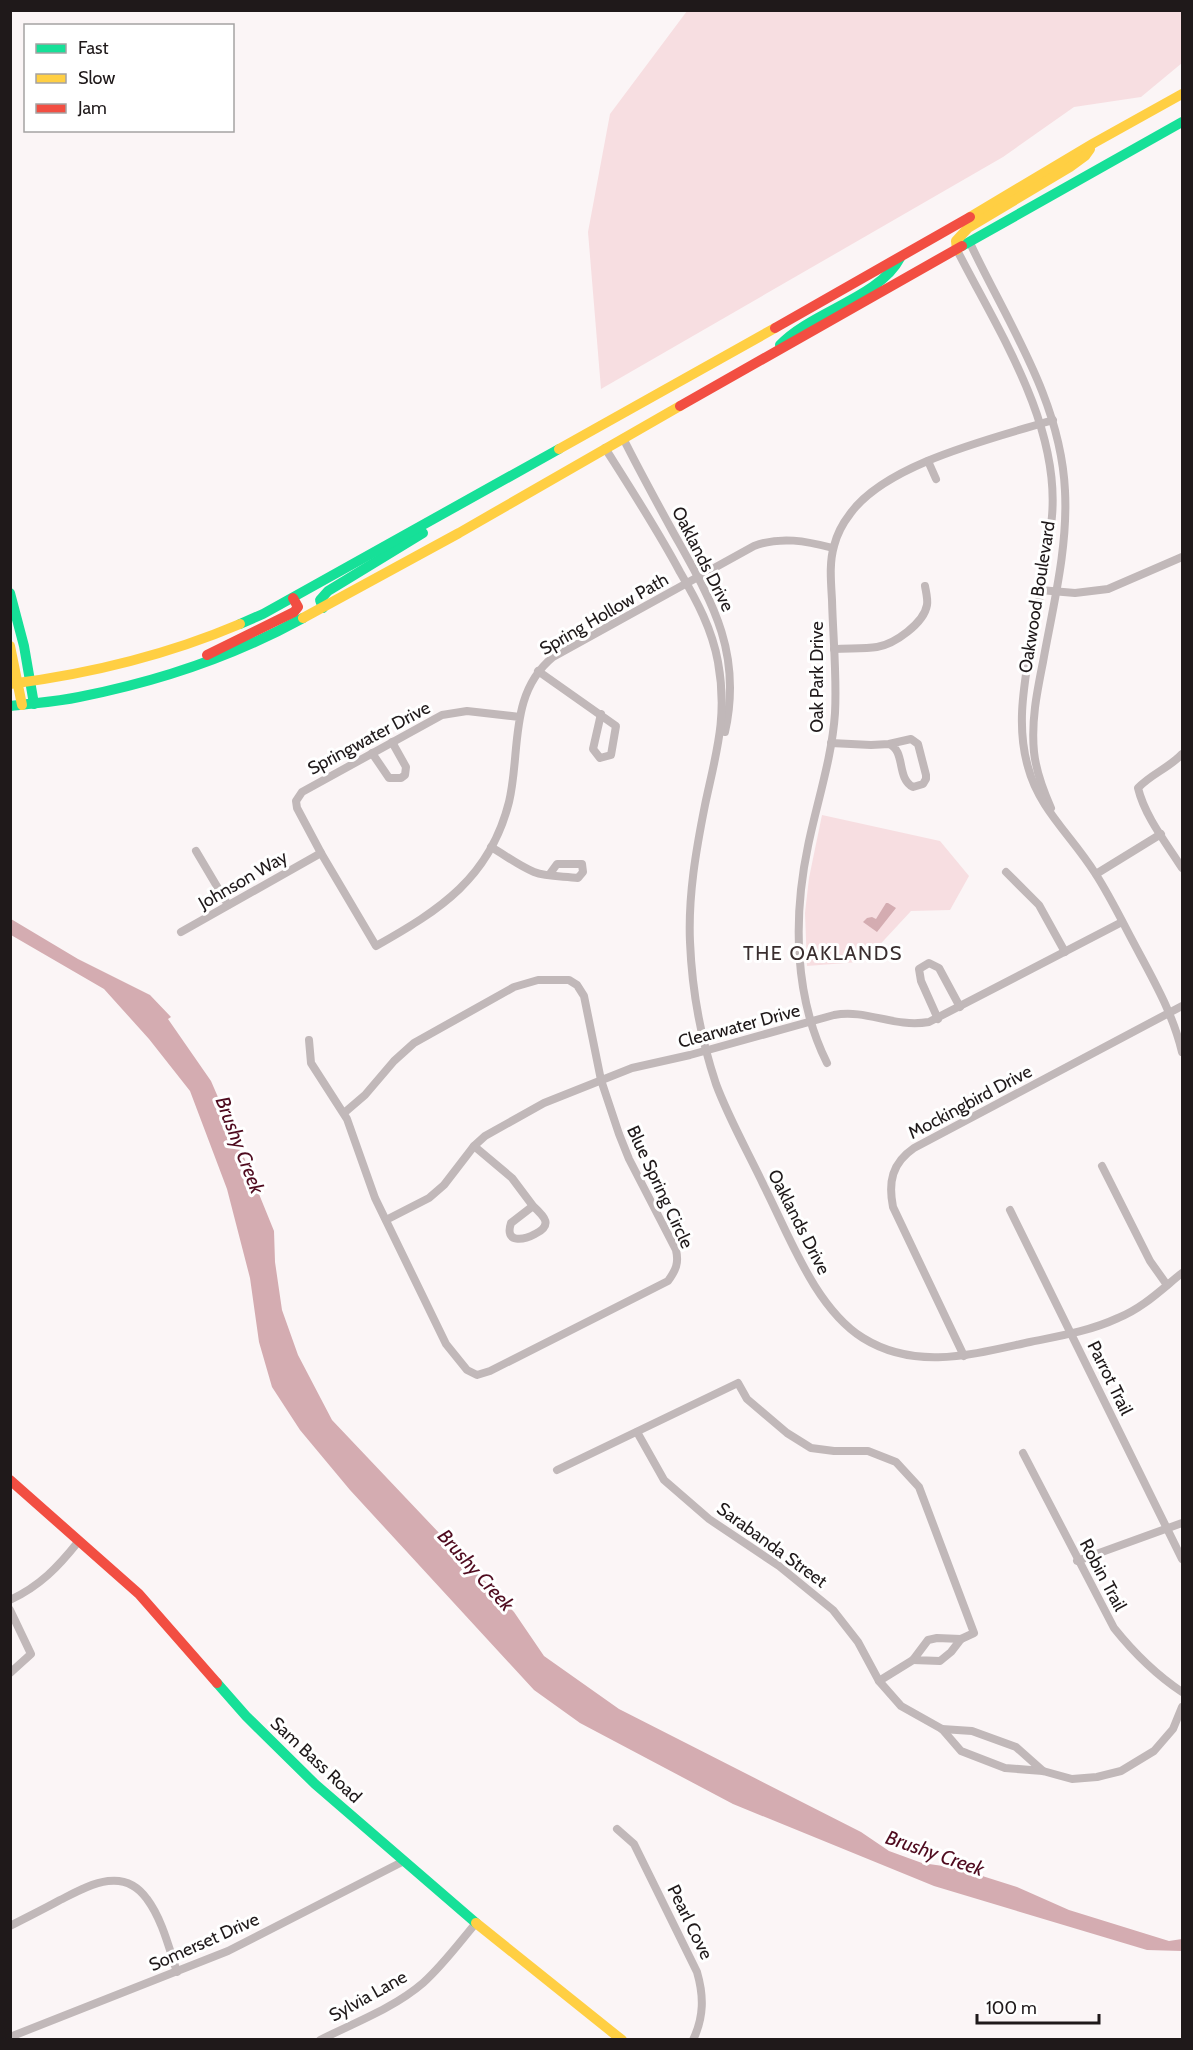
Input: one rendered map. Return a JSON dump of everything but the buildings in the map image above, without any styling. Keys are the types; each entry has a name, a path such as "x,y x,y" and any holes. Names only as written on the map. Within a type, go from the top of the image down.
{"main road":[{"path":"14,684 94,670 193,643 235,627 293,598 900,258 1094,143 1182,94"},
{"path":"10,646 16,706 108,692 199,664 265,638 459,533 1182,122"},
{"path":"957,250 956,241 968,228 1085,156 1094,143"},
{"path":"771,354 791,333 893,271 900,264 900,258"},
{"path":"611,420 623,438"},
{"path":"595,429 605,448"},
{"path":"323,608 320,600 328,591 424,533 431,521"},
{"path":"10,593 24,646 34,704"},
{"path":"199,664 209,653 294,612 298,607 293,598"},
{"name":"Sam Bass Road","path":"10,1480 154,1608 246,1716 283,1754 476,1923 622,2040"}],"street":[{"name":"Oakwood Boulevard","path":"970,243 1043,392 1053,420 1061,459 1065,508 1064,540 1035,701 1033,737 1038,773 1059,826"},
{"name":"Oakwood Boulevard","path":"957,250 1022,376 1040,424 1048,458 1052,514 1022,699 1022,734 1028,767 1036,790 1059,826 1096,874 1162,996 1182,1052"},
{"name":"Oak Park Drive","path":"827,1064 815,1037 802,980 799,952 800,894 806,854 831,743 835,714 831,574 833,548 843,524 864,498 880,486 957,448 1053,420"},
{"name":"Oaklands Drive","path":"623,438 698,577 721,627 729,658 729,714 713,771"},
{"name":"Oaklands Drive","path":"605,448 653,522 701,610 713,640 722,688 723,713 697,848 689,922 692,977 706,1051 726,1109 812,1281 829,1306 851,1329 889,1351 930,1358 964,1356 1071,1334 1119,1318 1144,1304 1182,1273"},
{"path":"928,461 936,479"},
{"name":"Spring Hollow Path","path":"376,946 418,922 445,903 464,885 491,848 503,821 510,795 520,717 526,691 538,670 553,657 754,546 770,541 795,540 833,548"},
{"path":"1040,590 1075,593 1117,587 1182,557"},
{"path":"834,649 877,647 892,642 906,633 925,612 927,600 925,586"},
{"path":"538,670 601,714 616,726 611,755 600,758 593,749 601,714"},
{"name":"Springwater Drive","path":"376,946 297,808 298,796 436,718 454,712 481,712 520,717"},
{"path":"831,743 872,745 911,739 918,744 926,775 923,784 913,787 905,782 896,750 889,744"},
{"path":"372,753 389,778 401,778 405,775 406,767 392,742"},
{"path":"1182,754 1172,765 1144,781 1138,788 1140,797 1182,868"},
{"path":"1096,874 1161,834"},
{"path":"491,848 534,872 549,875"},
{"path":"196,851 228,906"},
{"name":"Johnson Way","path":"181,932 321,853"},
{"path":"1006,872 1039,905 1065,952"},
{"name":"Clearwater Drive","path":"386,1220 421,1203 439,1190 474,1146 494,1129 532,1108 600,1080 646,1064 706,1051 844,1014 866,1015 907,1024 938,1019 1122,922"},
{"path":"938,1019 921,981 919,969 929,963 939,968 960,1007"},
{"name":"Blue Spring Circle","path":"565,979 577,985 581,990 600,1080 629,1159 676,1250 678,1261 676,1270 668,1281 490,1371 477,1375 467,1370 446,1344 367,1179 344,1113 365,1095 394,1061 414,1043 514,987 538,980 565,979"},
{"name":"Mockingbird Drive","path":"964,1356 893,1207 890,1184 896,1166 905,1154 914,1148 1182,1006"},
{"path":"309,1041 311,1063 344,1113"},
{"path":"474,1146 512,1178 546,1221 546,1226 542,1231 524,1239 517,1239 510,1231 512,1223 533,1206"},
{"path":"1102,1166 1150,1261 1167,1285"},
{"name":"Parrot Trail","path":"1010,1210 1182,1559"},
{"path":"557,1470 738,1383 747,1399 787,1433 811,1448 834,1451 868,1450 896,1462 919,1487 974,1633 961,1639 928,1640 913,1660 879,1682"},
{"name":"Sarabanda Street","path":"636,1432 664,1479 709,1519 779,1566 833,1610 858,1642 879,1682 902,1706 942,1729 961,1751 1005,1768 1043,1771 1072,1779 1097,1777 1121,1771 1154,1751 1173,1729 1182,1707"},
{"name":"Robin Trail","path":"1023,1453 1077,1561 1114,1628 1133,1652 1182,1692"},
{"path":"1077,1561 1182,1523"},
{"path":"10,1600 26,1593 48,1576 78,1542"},
{"path":"10,1610 31,1654 10,1673"},
{"path":"913,1660 940,1661 961,1639"},
{"name":"Sarabanda Street","path":"942,1729 972,1731 1016,1747 1043,1771"},
{"name":"Pearl Cove","path":"617,1829 634,1844 697,1972 703,2005 700,2025 693,2040"},
{"name":"Somerset Drive","path":"10,2037 228,1951 404,1862"},
{"path":"10,1926 94,1883 112,1881 126,1883 137,1888 150,1903 177,1972"},
{"name":"Sylvia Lane","path":"320,2040 412,1991 432,1973 476,1923"}],"shaded area":[{"path":"687,11 1182,11 1182,63 1141,97 1074,107 1003,157 601,389 588,232 610,114"},
{"path":"822,815 940,841 969,876 950,910 911,911 873,952 859,962 807,966 805,913 809,878"},
{"path":"886,903 896,908 877,932 863,922 867,918 876,919"},
{"path":"11,919 78,959 150,995 171,1017 168,1019 211,1081 274,1231 275,1262 282,1310 298,1355 332,1420 514,1612 544,1656 619,1709 861,1832 889,1851 922,1863 957,1868 1017,1887 1069,1910 1169,1941 1182,1939 1182,1951 1147,1950 934,1886 733,1804 580,1723 534,1690 350,1490 300,1430 272,1387 259,1342 250,1278 227,1189 190,1091 149,1039 104,989 11,935"}],"traffic: fast":[{"path":"962,246 1182,122"},
{"path":"780,345 793,333 877,283 890,272 900,258"},
{"path":"240,624 263,614 559,449"},
{"path":"323,608 320,600 328,591 423,533"},
{"path":"10,593 24,646 34,704"},
{"path":"10,706 70,699 137,684 222,656 303,618"},
{"path":"217,1683 246,1716 315,1784 476,1923"}],"traffic: slow":[{"path":"970,217 1182,94"},
{"path":"957,250 956,241 968,228 1070,167 1085,156 1090,149"},
{"path":"559,449 775,328"},
{"path":"303,618 459,533 680,406"},
{"path":"10,684 69,675 127,662 184,645 240,624"},
{"path":"10,646 22,705"},
{"path":"476,1923 622,2040"}],"traffic: jam":[{"path":"775,328 970,217"},
{"path":"680,406 962,246"},
{"path":"207,655 294,612 298,607 293,598"},
{"path":"10,1480 139,1594 217,1683"}],"district":[{"name":"THE OAKLANDS","path":"823,953"}],"water label":[{"name":"Brushy Creek","path":"240,1145"},
{"name":"Brushy Creek","path":"476,1570"},
{"name":"Brushy Creek","path":"935,1853"}]}
